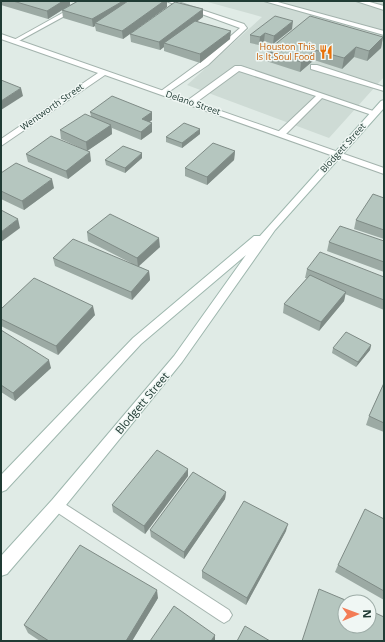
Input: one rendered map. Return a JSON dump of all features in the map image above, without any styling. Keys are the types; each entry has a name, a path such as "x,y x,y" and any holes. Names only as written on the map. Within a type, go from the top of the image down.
{"main road":[{"name":"Delano Street","path":"1,36 384,171"},
{"name":"Wentworth Street","path":"1,142 104,72"},
{"name":"Blodgett Street","path":"1,568 57,505 178,359 271,228 384,103"},
{"name":"Blodgett Street","path":"1,485 137,341 271,228"}],"lane":[{"path":"15,41 89,1"},
{"path":"164,93 205,63 244,28 242,25 170,1"},
{"path":"267,1 382,30"},
{"path":"359,1 384,8"},
{"path":"314,67 384,88"},
{"path":"191,102 238,68 375,113"},
{"path":"281,134 321,95"},
{"path":"57,505 224,615"}],"shaded area":[{"path":"204,1 384,1 384,77 329,138 187,85 262,17"}],"building":[{"path":"13,1 63,1 47,11"},
{"path":"78,1 123,1 92,19 62,10"},
{"path":"128,1 164,1 122,31 95,23"},
{"path":"175,2 203,9 159,42 130,34"},
{"path":"275,16 293,21 274,36 265,33 260,37 250,35"},
{"name":"Houston This Is It Soul Food","path":"310,16 383,37 369,51 356,47 344,58 315,50 301,62 267,51"},
{"path":"195,21 231,31 200,54 164,43"},
{"path":"1,80 21,88 1,101"},
{"path":"112,96 152,112 142,119 152,123 141,132 90,112"},
{"path":"85,114 111,125 86,142 60,130"},
{"path":"184,123 200,129 182,143 166,137"},
{"path":"51,136 90,152 66,171 26,154"},
{"path":"213,143 235,151 207,177 185,168"},
{"path":"123,146 142,153 125,168 105,160"},
{"path":"16,163 52,179 22,201 1,191 1,173"},
{"path":"373,194 384,198 384,230 356,220"},
{"path":"1,210 18,219 1,232"},
{"path":"110,214 159,238 137,258 87,232"},
{"path":"340,226 384,241 384,262 329,242"},
{"path":"73,239 149,271 131,292 53,258"},
{"path":"320,252 384,277 384,300 307,269"},
{"path":"310,275 346,292 321,322 284,304"},
{"path":"34,278 93,306 56,346 1,319 1,309"},
{"path":"1,330 49,360 13,393 1,385"},
{"path":"346,332 371,345 358,362 333,348"},
{"path":"384,383 384,423 369,416"},
{"path":"157,450 188,469 144,526 112,505"},
{"path":"193,472 226,492 184,552 150,530"},
{"path":"244,501 288,524 247,598 202,571"},
{"path":"365,509 384,519 384,591 338,565"},
{"path":"80,545 157,590 126,641 49,641 24,625"},
{"path":"319,589 337,597 337,634 377,634 377,614 384,617 384,641 302,641"},
{"path":"174,606 215,635 211,641 150,641"},
{"path":"245,626 270,641 237,641"}],"place":[{"name":"Houston This Is It Soul Food","path":"326,52"}]}
